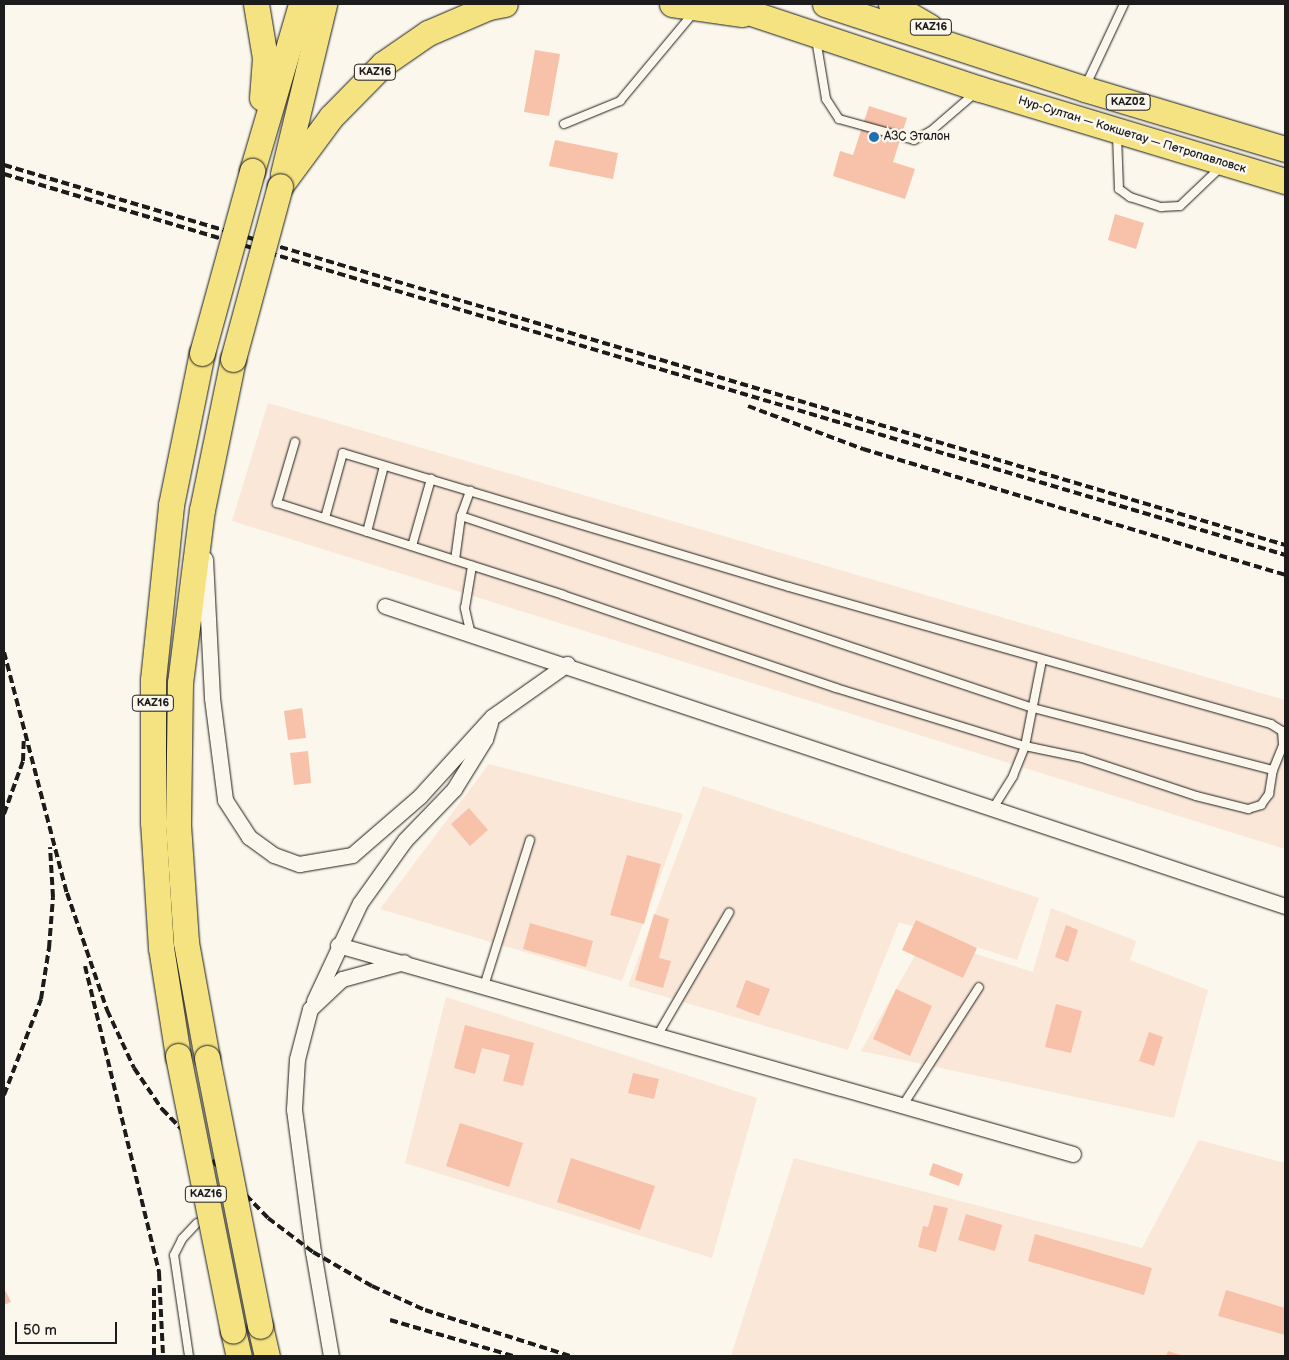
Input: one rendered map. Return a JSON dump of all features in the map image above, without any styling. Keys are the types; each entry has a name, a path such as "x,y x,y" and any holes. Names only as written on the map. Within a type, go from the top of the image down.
{"highway":[{"name":"KAZ16","path":"252,171 265,66 256,4"},
{"name":"KAZ16","path":"239,1356 178,1056 161,948 153,822 153,680 171,505 202,353 252,171 301,4"},
{"name":"KAZ16","path":"267,1356 207,1058 186,942 178,824 180,683 202,510 232,359 280,186 324,4"},
{"name":"KAZ16","path":"280,186 331,117 383,64 428,33 489,7 505,4"},
{"path":"672,4 767,18"},
{"name":"KАZ02","path":"724,4 980,89"},
{"name":"KАZ02","path":"825,4 972,50 1085,89 1285,149"},
{"name":"KAZ16","path":"891,4 972,50"},
{"name":"Нур-Султан — Кокшетау — Петропавловск","path":"980,89 1285,181"}],"street":[{"path":"202,510 212,698 225,800 249,837 274,855 299,864 352,855 420,796 492,717 567,664"},
{"path":"385,606 471,635 567,664 992,810 1285,906"},
{"path":"331,1356 312,1252 294,1109 297,1058 310,1009 338,945 360,903 405,840 454,789 485,739 492,717"},
{"path":"338,945 405,962 1074,1154"},
{"path":"310,1009 342,978 405,962"}],"lane":[{"path":"1085,89 1124,4"},
{"path":"564,124 620,101 698,8"},
{"path":"816,34 826,99 840,119 914,140 938,126 980,89"},
{"path":"1117,130 1119,189 1130,196 1161,207 1180,206 1225,163"},
{"path":"295,442 277,503 412,546 836,688 1025,746 1082,758 1196,796 1248,809 1261,806 1269,794 1273,770 1283,745 1282,731 1270,724 1042,660 343,453 325,518"},
{"path":"368,532 384,466"},
{"path":"412,546 431,479"},
{"path":"454,560 461,516 470,490"},
{"path":"461,516 1033,708 1273,770"},
{"path":"471,635 464,608 472,566"},
{"path":"992,810 1013,776 1025,746 1042,660"},
{"path":"484,986 530,840"},
{"path":"658,1036 729,913"},
{"path":"903,1106 979,988"},
{"path":"189,1356 174,1255 182,1239 197,1223"}],"shaded area":[{"path":"268,403 1285,700 1285,849 232,521"},
{"path":"489,764 683,814 622,981 380,909"},
{"path":"703,786 1039,898 1017,960 899,922 848,1050 628,986"},
{"path":"1051,908 1136,941 1130,960 1208,990 1174,1118 861,1051 925,938 1033,972"},
{"path":"446,997 757,1098 712,1258 405,1163"},
{"path":"1199,1140 1285,1163 1285,1356 731,1356 794,1158 1142,1248"}],"building":[{"path":"535,50 560,54 549,116 524,112"},
{"path":"869,106 907,118 893,162 915,169 905,199 833,176 840,151 853,155"},
{"path":"555,140 618,153 613,179 549,166"},
{"path":"1115,214 1144,223 1136,249 1108,240"},
{"path":"302,708 306,738 288,740 284,711"},
{"path":"308,751 311,783 294,785 290,753"},
{"path":"469,808 488,830 470,846 451,824"},
{"path":"627,855 661,864 644,924 610,915"},
{"path":"654,914 669,919 659,958 671,961 663,988 635,980"},
{"path":"916,920 977,948 963,978 902,950"},
{"path":"530,923 593,941 586,967 523,949"},
{"path":"1066,925 1078,930 1068,962 1055,957"},
{"path":"746,980 770,989 759,1016 736,1007"},
{"path":"896,989 932,1006 910,1056 873,1039"},
{"path":"1056,1004 1082,1011 1071,1053 1045,1047"},
{"path":"465,1025 534,1043 523,1086 503,1081 510,1055 482,1048 475,1074 454,1068"},
{"path":"1149,1032 1163,1037 1154,1066 1139,1061"},
{"path":"633,1073 659,1079 654,1099 628,1093"},
{"path":"460,1123 523,1143 509,1187 446,1166"},
{"path":"571,1158 655,1186 640,1230 557,1202"},
{"path":"933,1163 963,1174 959,1186 929,1175"},
{"path":"934,1205 948,1208 936,1252 918,1247 923,1226 928,1227"},
{"path":"966,1214 1002,1225 995,1251 958,1240"},
{"path":"1035,1234 1152,1268 1144,1295 1028,1261"},
{"path":"4,1288 11,1302 4,1305"},
{"path":"1226,1290 1285,1308 1285,1335 1218,1316"},
{"path":"1168,1351 1184,1356 1166,1356"}],"railway":[{"path":"4,165 1285,545"},
{"path":"4,174 1285,555"},
{"path":"748,406 863,449 1285,575"},
{"path":"4,652 67,893 107,1010 134,1068 162,1109 268,1218 313,1252 372,1286 425,1310 570,1356"},
{"path":"4,814 23,761 24,738"},
{"path":"4,1095 41,999 49,948 53,897 50,847"},
{"path":"85,966 159,1273 163,1356"},
{"path":"154,1288 154,1356"},
{"path":"390,1320 513,1356"}],"place":[{"name":"АЗС Эталон","path":"874,137"}]}
